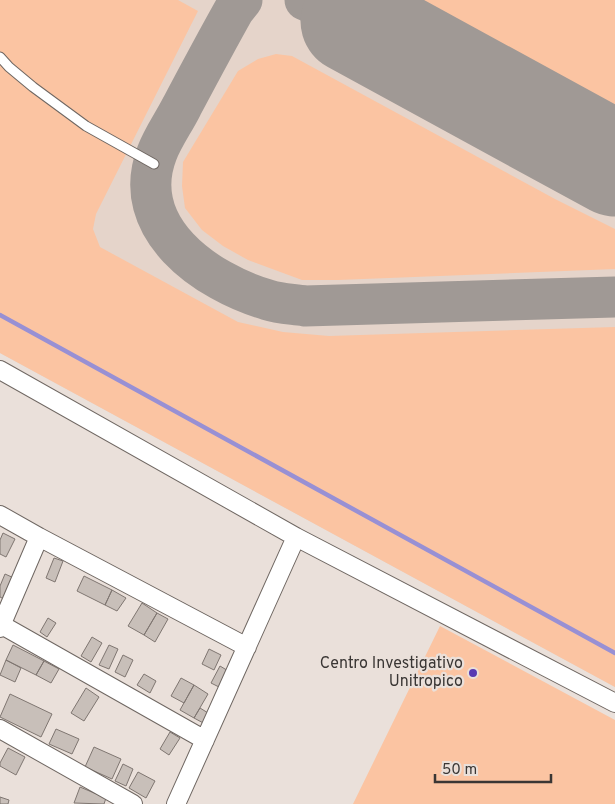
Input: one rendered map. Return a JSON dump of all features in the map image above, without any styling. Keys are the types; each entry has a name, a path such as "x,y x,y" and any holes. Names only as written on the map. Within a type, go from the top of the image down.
{"street":[{"path":"0,370 296,537 615,703"},
{"path":"0,515 247,647"},
{"path":"39,537 0,626 205,740"},
{"path":"176,804 296,537"},
{"path":"0,728 133,804"}],"lane":[{"path":"0,57 33,88 86,126 154,164"}],"shaded area":[{"path":"0,0 615,0 615,687 0,353"},
{"path":"0,0 178,0 198,11 96,214 93,229 100,247 238,322 283,332 329,336 615,327 615,687 0,353"},
{"path":"409,0 615,0 615,111 412,2"},
{"path":"276,54 292,56 555,199 615,229 615,269 302,280 248,260 223,246 202,230 185,208 182,186 183,162 238,71 258,59"},
{"name":"Centro Investigativo Unitropico","path":"440,626 615,720 615,804 353,804"}],"building":[{"path":"3,533 15,539 6,557 0,554 0,540"},
{"path":"54,558 63,561 55,582 46,578"},
{"path":"5,574 14,578 4,599 0,597 0,586"},
{"path":"84,576 112,590 105,605 77,591"},
{"path":"112,590 126,598 117,611 105,605"},
{"path":"142,603 157,613 144,635 128,626"},
{"path":"157,613 168,619 155,642 144,635"},
{"path":"48,618 56,623 47,637 40,632"},
{"path":"92,637 102,643 91,662 81,656"},
{"path":"13,645 44,661 36,675 6,660"},
{"path":"109,645 118,649 109,669 99,665"},
{"path":"209,649 221,655 214,670 202,664"},
{"path":"123,655 133,660 125,677 115,672"},
{"path":"6,660 21,668 15,682 0,675"},
{"path":"44,661 59,669 51,683 36,675"},
{"path":"220,666 230,672 221,688 211,683"},
{"path":"144,674 156,681 150,693 137,685"},
{"path":"181,678 194,685 184,703 171,696"},
{"path":"194,685 208,694 194,718 180,710"},
{"path":"86,688 99,697 84,721 71,713"},
{"path":"10,694 52,714 41,737 0,717"},
{"path":"200,708 213,716 207,725 194,718"},
{"path":"56,729 79,739 72,754 49,744"},
{"path":"170,732 180,738 169,755 160,749"},
{"path":"94,747 121,759 112,779 85,767"},
{"path":"8,748 25,757 16,775 0,766"},
{"path":"123,764 133,769 126,786 115,781"},
{"path":"138,772 155,781 146,798 129,788"},
{"path":"80,787 106,798 104,804 74,803"},
{"path":"0,797 9,800 8,804 0,804"}],"waterway":[{"path":"0,315 615,653"}],"taxiway":[{"path":"242,0 234,10 162,141 157,153 151,180 153,205 163,228 178,248 198,265 220,280 244,292 273,301 305,306 615,297"},
{"path":"305,0 353,21"}],"runway":[{"path":"353,21 615,164"}],"place":[{"name":"Centro Investigativo Unitropico","path":"473,673"}]}
